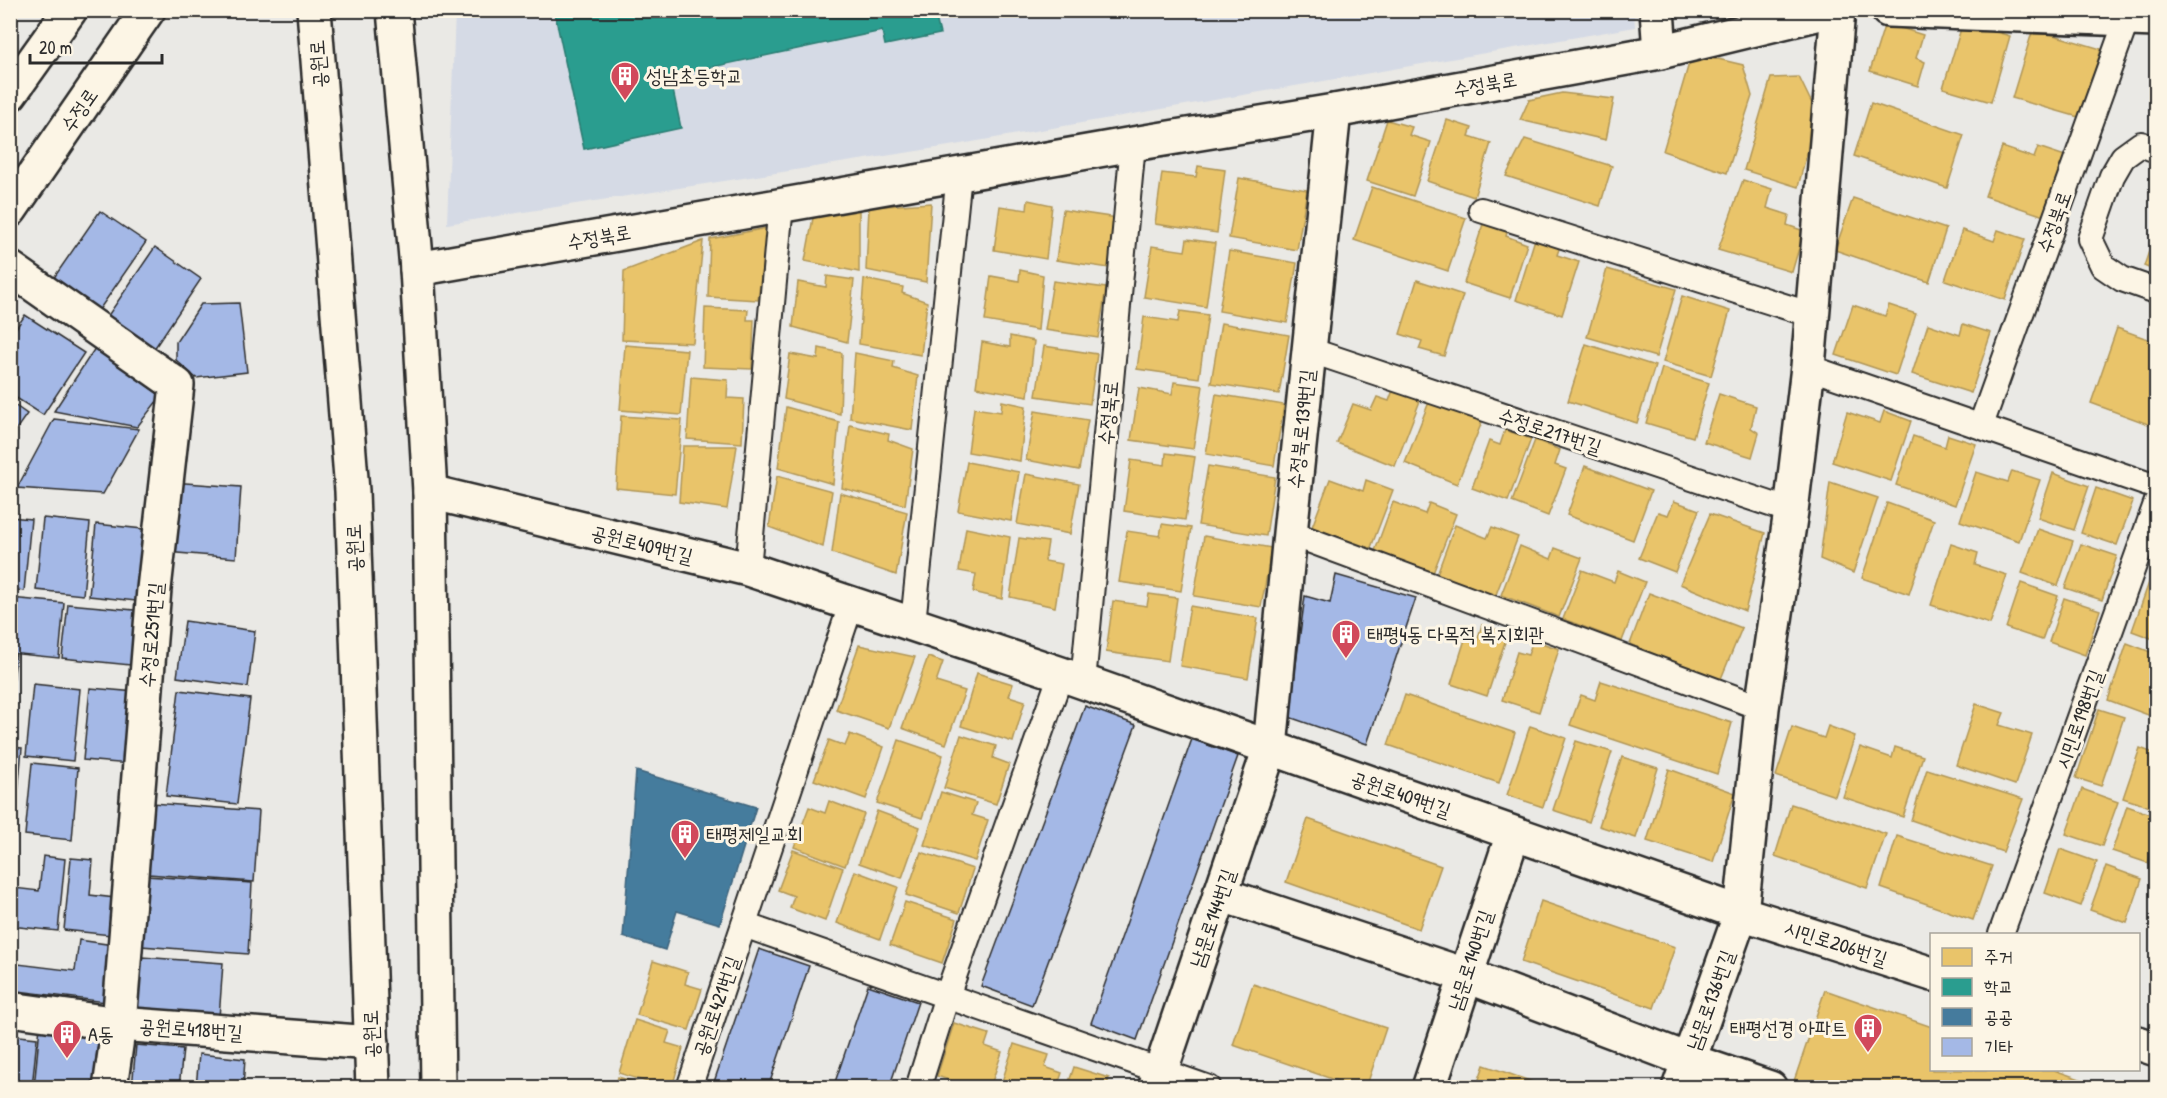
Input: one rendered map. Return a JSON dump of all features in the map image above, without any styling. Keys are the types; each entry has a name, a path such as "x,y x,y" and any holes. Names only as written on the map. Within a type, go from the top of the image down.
{"street":[{"path":"10,94 70,10"},
{"name":"수정로","path":"10,210 148,10"},
{"name":"공원로","path":"314,10 352,491 373,1088"},
{"path":"394,10 417,269 430,492 438,1088"},
{"path":"1657,10 1660,52"},
{"name":"수정북로","path":"417,269 781,204 1334,111 1660,52 1833,10"},
{"path":"1741,913 1762,708 1791,511 1808,367 1839,10"},
{"name":"수정북로","path":"1888,10 2142,20"},
{"name":"수정북로139번길","path":"1270,748 1334,111"},
{"name":"수정로251번길","path":"10,268 177,385 154,589 119,1023 110,1088"},
{"name":"공원로409번길","path":"430,492 748,569 1072,678 1741,913"},
{"name":"남문로144번길","path":"1158,1079 1270,748"},
{"name":"남문로140번길","path":"1429,1088 1513,834"},
{"path":"1220,894 1465,975 1684,1074 1770,1088"},
{"name":"시민로206번길","path":"1741,913 1930,973"},
{"name":"남문로136번길","path":"1684,1074 1741,913"},
{"name":"공원로418번길","path":"10,1008 119,1023 372,1043"},
{"path":"2140,1043 2157,1049"}],"lane":[{"name":"수정북로","path":"1982,425 2142,20"},
{"name":"수정북로","path":"1072,678 1133,144"},
{"path":"2157,150 2140,144 2123,157 2112,176 2090,239 2103,266 2122,279 2157,291"},
{"path":"913,624 959,174"},
{"path":"748,569 781,204"},
{"path":"1481,210 1812,315"},
{"name":"수정로217번길","path":"1309,350 1791,511"},
{"path":"1808,367 2157,487"},
{"name":"시민로198번길","path":"2001,933 2157,504"},
{"path":"1290,533 1762,708"},
{"path":"850,605 744,926 947,996 1158,1079 1209,1088"},
{"path":"918,1088 947,996 1072,678"},
{"name":"공원로421번길","path":"689,1088 744,926"}],"shaded area":[{"path":"455,11 1634,11 1635,27 949,146 447,224"}],"building: 주거":[{"path":"1963,22 2010,36 1991,102 1943,88"},
{"path":"1885,23 1923,35 1916,58 1925,62 1918,86 1870,71"},
{"path":"2033,29 2101,49 2082,118 2012,98"},
{"path":"1718,59 1743,65 1752,96 1727,173 1663,151 1690,60"},
{"path":"1799,77 1817,114 1798,187 1744,170 1771,78"},
{"path":"1562,93 1614,99 1606,140 1520,120 1529,100"},
{"path":"1871,103 1964,135 1947,188 1854,156"},
{"path":"1387,120 1412,127 1409,135 1431,142 1413,196 1367,181"},
{"path":"1447,120 1472,128 1469,136 1491,143 1474,197 1427,181"},
{"path":"1525,139 1612,166 1600,206 1506,176"},
{"path":"2002,147 2034,158 2038,147 2065,156 2044,216 1985,196"},
{"path":"1198,166 1225,170 1217,233 1155,224 1162,173 1196,177"},
{"path":"1239,178 1307,190 1297,250 1229,238"},
{"path":"1743,180 1772,189 1767,208 1789,215 1787,225 1804,231 1792,272 1718,250"},
{"path":"1372,187 1466,218 1448,271 1354,240"},
{"path":"1853,198 1946,229 1929,282 1835,250"},
{"path":"1028,200 1052,205 1046,259 994,250 1000,206 1027,210"},
{"path":"931,203 926,282 866,270 869,207"},
{"path":"859,206 859,272 805,261 813,218"},
{"path":"1063,210 1117,218 1109,268 1056,260"},
{"path":"1484,221 1508,229 1506,236 1527,244 1510,298 1464,283"},
{"path":"767,228 758,300 708,297 710,239"},
{"path":"1962,230 1994,241 1998,230 2025,239 2005,300 1945,280"},
{"path":"2156,231 2156,271 2144,266"},
{"path":"1187,239 1215,243 1206,307 1144,297 1152,246 1185,251"},
{"path":"1535,239 1560,246 1557,255 1579,262 1562,315 1516,300"},
{"path":"703,241 693,343 622,340 624,271"},
{"path":"1229,251 1297,263 1287,323 1219,311"},
{"path":"1607,269 1676,289 1656,357 1587,337"},
{"path":"1020,270 1043,275 1038,330 985,321 991,276 1019,281"},
{"path":"827,276 854,280 847,342 793,327 798,282 826,287"},
{"path":"864,279 903,287 902,293 927,302 921,355 859,344"},
{"path":"1417,280 1463,295 1444,356 1419,349 1422,341 1400,334"},
{"path":"1053,281 1106,288 1098,338 1045,330"},
{"path":"1682,296 1730,311 1711,376 1663,362"},
{"path":"1853,305 1885,316 1889,305 1916,314 1896,375 1836,355"},
{"path":"705,308 748,310 747,320 754,320 752,369 703,367"},
{"path":"1180,311 1208,315 1199,378 1137,369 1144,317 1178,322"},
{"path":"1221,323 1289,335 1279,394 1211,383"},
{"path":"1928,324 1960,335 1963,324 1991,333 1971,393 1912,374"},
{"path":"2117,328 2156,342 2156,427 2091,403"},
{"path":"1010,336 1034,341 1028,396 976,387 982,342 1010,347"},
{"path":"1586,344 1655,366 1637,423 1568,401"},
{"path":"625,345 687,350 681,415 620,410"},
{"path":"1044,346 1097,354 1090,404 1036,396"},
{"path":"819,348 842,353 840,414 784,399 790,354 818,359"},
{"path":"855,353 894,361 893,368 918,376 912,430 850,418"},
{"path":"1662,368 1709,383 1693,437 1646,423"},
{"path":"691,377 728,380 727,398 744,399 742,443 687,439"},
{"path":"1174,382 1203,386 1193,449 1131,440 1139,388 1172,394"},
{"path":"1393,390 1420,401 1395,466 1337,443 1353,404 1371,410 1377,397 1389,401"},
{"path":"1216,394 1284,405 1274,466 1206,454"},
{"path":"1719,394 1756,406 1751,428 1759,433 1752,457 1704,442"},
{"path":"1431,397 1484,417 1457,484 1405,463"},
{"path":"1002,401 1026,406 1020,461 968,452 974,408 1001,412"},
{"path":"786,407 839,422 833,484 778,468"},
{"path":"1035,411 1088,420 1079,470 1026,460"},
{"path":"1884,411 1911,421 1891,481 1832,462 1847,412 1880,423"},
{"path":"621,416 682,420 675,494 616,488"},
{"path":"850,425 889,434 888,440 913,449 905,505 842,488"},
{"path":"1505,430 1531,439 1508,501 1472,488 1489,441 1500,445"},
{"path":"1948,435 1976,444 1955,505 1896,485 1913,436 1945,447"},
{"path":"1535,440 1560,450 1555,465 1566,469 1548,516 1512,502"},
{"path":"683,446 737,446 727,509 679,502"},
{"path":"1166,453 1195,457 1185,520 1124,511 1131,460 1165,465"},
{"path":"967,462 1019,472 1011,521 958,511"},
{"path":"1208,466 1275,477 1266,536 1198,525"},
{"path":"1585,466 1651,491 1633,540 1567,515"},
{"path":"2012,471 2040,480 2019,541 1960,521 1976,472 2008,482"},
{"path":"2053,473 2089,486 2074,530 2038,518"},
{"path":"1026,474 1079,484 1070,534 1017,524"},
{"path":"777,476 832,491 823,547 769,527"},
{"path":"1330,479 1363,491 1366,480 1393,490 1370,550 1312,527"},
{"path":"1830,482 1878,498 1853,573 1820,559"},
{"path":"2096,488 2133,501 2117,545 2081,533"},
{"path":"840,493 907,512 896,575 832,553"},
{"path":"1674,501 1699,510 1675,572 1639,558 1658,512 1668,515"},
{"path":"1393,502 1425,514 1429,503 1456,514 1433,573 1375,551"},
{"path":"1887,503 1934,520 1909,594 1862,578"},
{"path":"1710,514 1765,533 1745,611 1680,584"},
{"path":"2156,516 2156,562 2143,558"},
{"path":"1162,524 1191,528 1181,591 1119,582 1127,531 1160,536"},
{"path":"1455,525 1487,538 1492,527 1518,537 1495,597 1437,574"},
{"path":"966,528 1010,537 1002,599 973,592 976,574 959,571"},
{"path":"2038,529 2073,541 2058,586 2022,573"},
{"path":"1204,536 1272,548 1261,607 1194,596"},
{"path":"1019,538 1048,542 1045,561 1062,564 1055,607 1010,597"},
{"path":"1951,544 1978,553 1975,565 2007,575 1990,624 1931,605"},
{"path":"2081,544 2117,556 2102,600 2065,588"},
{"path":"1520,546 1551,559 1555,548 1582,558 1559,617 1501,595"},
{"path":"1582,570 1614,582 1618,571 1645,582 1622,641 1563,619"},
{"path":"2152,574 2156,575 2156,640 2132,631"},
{"path":"2021,583 2058,596 2042,640 2006,628"},
{"path":"1649,593 1742,628 1720,681 1630,644"},
{"path":"1149,594 1177,598 1168,661 1106,652 1113,601 1147,606"},
{"path":"2064,598 2100,610 2085,655 2049,642"},
{"path":"1190,606 1258,618 1248,678 1180,666"},
{"path":"1482,625 1508,633 1487,696 1451,684 1466,636 1477,641"},
{"path":"1533,640 1559,649 1539,712 1502,700 1517,652 1528,655"},
{"path":"2127,643 2156,654 2156,718 2108,700"},
{"path":"859,645 915,657 889,728 836,710"},
{"path":"928,657 943,662 936,682 965,691 946,744 902,728"},
{"path":"977,673 1013,684 1009,696 1025,701 1013,742 961,726"},
{"path":"1601,681 1732,723 1717,774 1570,725 1581,695 1595,700"},
{"path":"1405,695 1515,733 1499,783 1388,745"},
{"path":"1976,704 2004,713 1999,725 2032,735 2015,785 1956,765"},
{"path":"2099,709 2124,717 2101,786 2076,778"},
{"path":"1530,726 1566,738 1543,807 1507,795"},
{"path":"1828,726 1855,736 1835,796 1776,776 1792,727 1824,738"},
{"path":"850,734 884,747 866,799 814,780 829,740 845,746"},
{"path":"961,735 996,746 993,758 1009,764 996,804 944,788"},
{"path":"899,740 943,755 922,818 877,803"},
{"path":"1576,741 1612,752 1589,822 1553,810"},
{"path":"1860,747 1892,758 1895,747 1923,756 1903,817 1843,797"},
{"path":"2140,748 2156,754 2156,809 2123,798"},
{"path":"1622,757 1658,768 1636,838 1599,826"},
{"path":"1669,769 1735,793 1713,862 1647,841"},
{"path":"1927,769 2023,799 2003,852 1911,820"},
{"path":"2082,789 2118,802 2102,846 2066,834"},
{"path":"941,792 976,803 972,815 988,820 975,861 924,845"},
{"path":"829,801 864,814 845,866 794,847 809,807 825,813"},
{"path":"1791,804 1886,834 1867,888 1775,856"},
{"path":"2127,806 2156,816 2156,839 2148,863 2112,851"},
{"path":"877,811 920,827 902,878 859,863"},
{"path":"1308,819 1441,866 1419,929 1286,882"},
{"path":"1897,836 1992,866 1973,920 1881,888"},
{"path":"2060,849 2097,862 2081,906 2045,893"},
{"path":"793,850 843,868 825,921 790,908 794,896 778,890"},
{"path":"921,852 973,869 959,913 906,895"},
{"path":"2106,866 2142,879 2127,923 2090,910"},
{"path":"855,871 898,887 880,939 837,923"},
{"path":"1541,901 1675,947 1654,1008 1521,962"},
{"path":"905,902 957,919 942,963 890,945"},
{"path":"653,961 688,972 685,984 702,989 689,1030 637,1015"},
{"path":"1253,984 1386,1028 1366,1088 1358,1088 1233,1045"},
{"name":"태평선경 아파트","path":"1825,990 1930,1026 1930,1071 2057,1071 2106,1088 1812,1088 1794,1081"},
{"path":"635,1020 670,1031 666,1043 683,1048 672,1088 619,1073"},
{"path":"954,1023 989,1034 985,1046 1002,1052 990,1088 972,1088 937,1076"},
{"path":"1014,1044 1049,1055 1045,1067 1062,1073 1057,1088 1000,1088"},
{"path":"1484,1065 1550,1088 1476,1088"},
{"path":"1074,1067 1109,1078 1106,1088 1067,1088"},
{"path":"618,1077 653,1087 653,1088 615,1088"}],"building: 학교":[{"name":"성남초등학교","path":"554,10 973,10 936,18 940,34 885,45 882,31 670,76 681,128 584,149"}],"building: 공공":[{"name":"태평제일교회","path":"636,771 756,807 720,924 677,911 665,950 623,937"}],"building: 기타":[{"path":"100,211 146,242 99,310 53,279"},
{"path":"155,247 201,279 154,349 107,317"},
{"path":"239,303 247,372 196,378 176,360 176,342 201,304"},
{"path":"25,315 84,353 43,415 10,394 10,337"},
{"path":"95,348 161,396 137,427 54,411"},
{"path":"10,402 27,414 10,438"},
{"path":"54,419 139,429 103,494 17,488"},
{"path":"171,482 241,487 236,558 166,552"},
{"path":"10,517 31,519 24,591 10,589"},
{"path":"43,518 90,523 83,595 36,590"},
{"path":"96,524 143,529 136,601 89,596"},
{"name":"태평4동 다목적 복지회관","path":"1336,575 1416,598 1367,744 1289,717 1305,596 1330,603"},
{"path":"10,598 64,603 59,658 10,653"},
{"path":"68,604 145,611 140,666 62,658"},
{"path":"185,621 255,631 248,687 177,677"},
{"path":"10,654 16,655 10,712"},
{"path":"33,684 80,689 73,761 26,756"},
{"path":"90,688 136,692 130,764 83,760"},
{"path":"179,690 250,699 237,804 166,796"},
{"path":"1085,706 1136,725 1032,1005 981,986"},
{"path":"1192,739 1238,756 1137,1040 1091,1023"},
{"path":"10,747 22,748 14,839 10,838"},
{"path":"32,763 78,768 72,840 25,835"},
{"path":"152,803 259,811 254,882 148,874"},
{"path":"43,856 65,859 58,931 10,926 14,888 39,891"},
{"path":"71,858 93,860 90,895 115,898 111,935 64,930"},
{"path":"146,876 252,883 248,954 141,946"},
{"path":"79,940 113,945 106,1002 10,990 10,963 75,971"},
{"path":"759,949 809,966 768,1088 712,1088"},
{"path":"141,957 223,963 219,1018 137,1013"},
{"path":"868,985 918,1002 889,1088 833,1088"},
{"name":"A동","path":"40,1026 99,1032 93,1088 34,1088"},
{"path":"10,1035 37,1038 32,1088 10,1088"},
{"path":"136,1045 183,1049 179,1088 132,1088"},
{"path":"199,1054 245,1059 243,1088 196,1088"}],"place":[{"name":"성남초등학교","path":"625,102"},
{"name":"태평4동 다목적 복지회관","path":"1346,660"},
{"name":"태평제일교회","path":"685,860"},
{"name":"태평선경 아파트","path":"1868,1054"},
{"name":"A동","path":"67,1060"}]}
